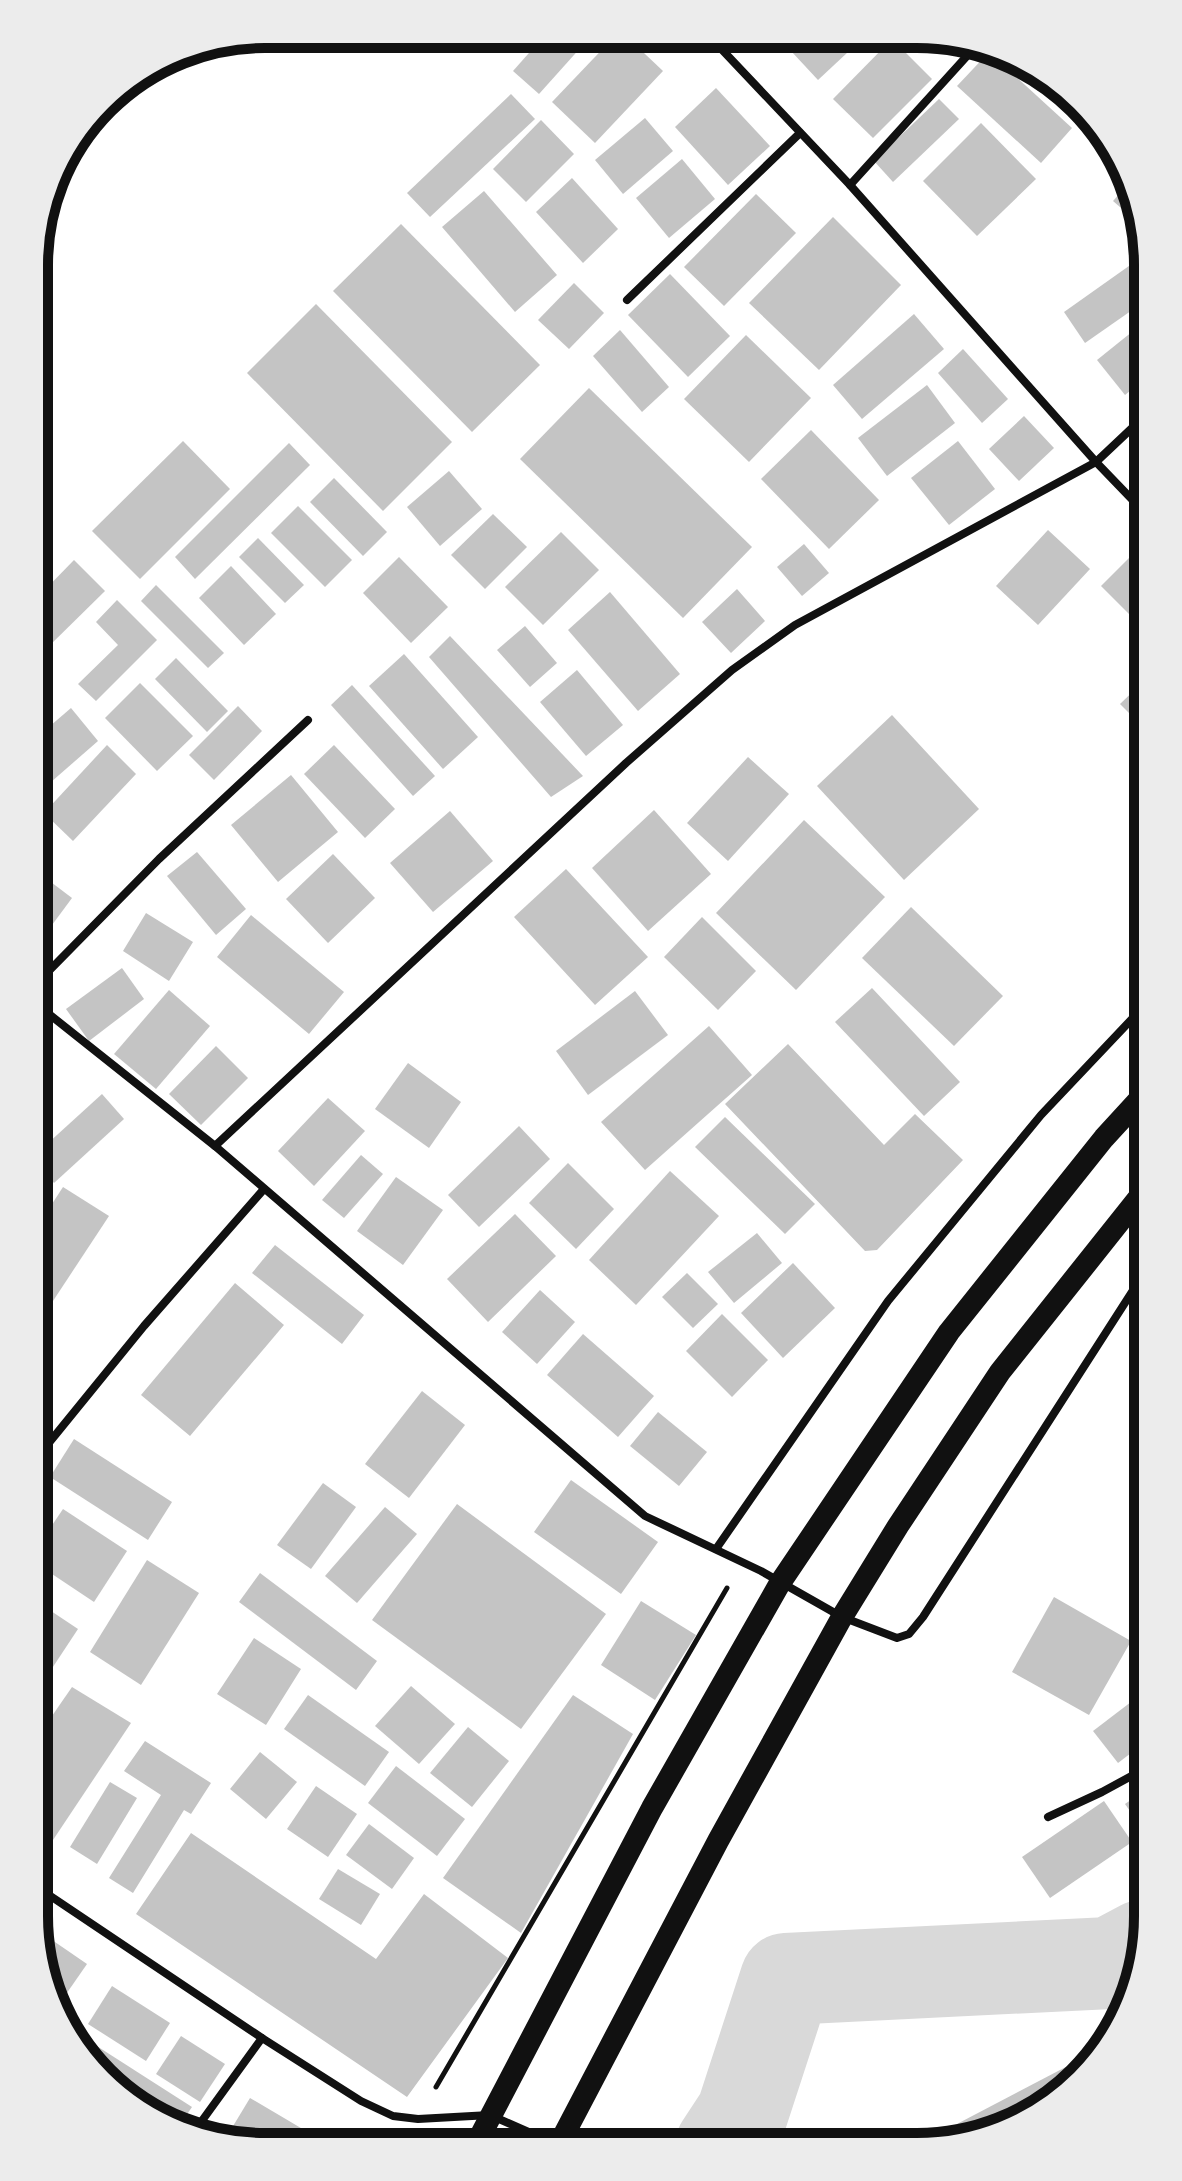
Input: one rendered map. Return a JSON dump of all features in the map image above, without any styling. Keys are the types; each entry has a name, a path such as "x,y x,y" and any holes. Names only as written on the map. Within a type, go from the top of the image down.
{"highway":[{"path":"481,2133 652,1808 780,1583 949,1332 1104,1138 1134,1105"},
{"path":"566,2133 718,1841 842,1617 1000,1372 1134,1204"}],"street":[{"path":"720,48 850,185 1134,501"},
{"path":"850,185 968,55"},
{"path":"627,300 800,133"},
{"path":"215,1146 626,763 732,670 795,625 1096,462 1134,426"},
{"path":"48,972 159,859 308,720"},
{"path":"48,1013 215,1146 635,1508 842,1617 897,1638 909,1634 923,1617 1134,1289"},
{"path":"716,1549 888,1301 1041,1115 1134,1017"},
{"path":"48,1444 144,1326 264,1189"},
{"path":"1048,1817 1134,1775"},
{"path":"48,1894 361,2101 393,2116 418,2119 490,2115 530,2133"},
{"path":"200,2123 262,2038"}],"building":[{"path":"533,48 580,48 539,94 513,71"},
{"path":"604,48 639,48 663,71 595,143 552,102"},
{"path":"788,48 852,48 818,80"},
{"path":"883,48 901,48 932,79 873,138 833,99"},
{"path":"983,59 987,60 1006,67 1072,128 1041,163 957,86"},
{"path":"716,88 770,146 728,185 675,127"},
{"path":"511,94 535,119 430,217 407,193"},
{"path":"939,99 959,119 893,182 874,161"},
{"path":"645,118 673,151 623,194 595,160"},
{"path":"541,120 574,154 526,202 493,169"},
{"path":"981,123 1036,179 977,236 923,181"},
{"path":"682,159 715,199 669,238 636,198"},
{"path":"572,178 618,229 583,263 536,212"},
{"path":"484,191 557,275 515,312 442,227"},
{"path":"1121,192 1127,213 1113,201"},
{"path":"756,194 796,233 724,306 684,267"},
{"path":"833,217 901,285 819,370 749,303"},
{"path":"401,224 540,365 472,432 333,291"},
{"path":"1134,263 1134,309 1085,343 1064,312"},
{"path":"670,274 730,336 688,377 628,315"},
{"path":"574,283 604,313 569,349 538,320"},
{"path":"316,304 452,442 383,511 247,373"},
{"path":"914,314 944,349 862,419 833,385"},
{"path":"620,330 669,387 642,412 593,356"},
{"path":"1134,330 1134,388 1125,395 1097,360"},
{"path":"746,335 811,398 749,462 684,399"},
{"path":"963,349 1008,399 982,423 938,373"},
{"path":"927,385 955,423 887,476 858,438"},
{"path":"589,388 752,547 683,618 520,459"},
{"path":"1024,416 1054,448 1019,481 989,449"},
{"path":"811,430 879,500 829,549 761,479"},
{"path":"183,441 230,489 140,579 92,531"},
{"path":"958,441 995,489 949,525 911,478"},
{"path":"289,443 310,465 195,579 175,557"},
{"path":"449,471 482,509 440,546 407,507"},
{"path":"334,478 387,532 363,556 310,502"},
{"path":"298,506 352,560 325,587 271,533"},
{"path":"493,514 527,547 485,589 451,555"},
{"path":"1048,530 1090,569 1038,625 996,586"},
{"path":"561,532 599,570 543,625 505,587"},
{"path":"258,538 304,585 285,603 239,557"},
{"path":"804,544 829,573 802,596 777,567"},
{"path":"1134,553 1134,619 1101,586"},
{"path":"399,557 448,607 411,643 363,593"},
{"path":"74,560 105,591 48,647 48,587"},
{"path":"231,566 276,614 244,645 199,598"},
{"path":"156,585 224,653 208,668 141,601"},
{"path":"737,589 765,621 731,653 702,622"},
{"path":"610,592 680,674 638,711 568,630"},
{"path":"117,600 157,640 96,701 78,684 118,645 96,622"},
{"path":"525,626 557,663 530,687 497,650"},
{"path":"450,636 583,776 551,797 429,657"},
{"path":"404,654 478,737 443,769 369,686"},
{"path":"176,658 228,711 207,732 155,679"},
{"path":"577,670 623,725 586,756 540,702"},
{"path":"140,683 193,736 157,771 105,718"},
{"path":"352,685 435,776 413,796 331,705"},
{"path":"1134,690 1134,718 1120,704"},
{"path":"238,706 262,731 214,780 189,755"},
{"path":"71,708 98,741 48,785 48,728"},
{"path":"892,715 979,809 904,880 817,786"},
{"path":"107,745 136,774 73,841 48,817 48,809"},
{"path":"334,745 395,809 365,838 304,774"},
{"path":"748,757 789,794 728,861 687,823"},
{"path":"291,775 338,832 278,882 231,825"},
{"path":"654,810 711,874 648,931 592,868"},
{"path":"450,811 493,861 433,912 390,863"},
{"path":"804,820 885,897 796,990 716,913"},
{"path":"197,852 246,909 216,935 167,876"},
{"path":"333,854 375,898 328,943 286,899"},
{"path":"566,869 648,957 595,1005 514,917"},
{"path":"48,880 72,898 48,930"},
{"path":"911,907 1003,996 954,1046 862,958"},
{"path":"146,913 193,942 169,981 123,951"},
{"path":"251,915 344,992 309,1034 217,957"},
{"path":"702,917 756,971 718,1010 664,957"},
{"path":"122,968 144,999 89,1041 66,1009"},
{"path":"872,988 960,1082 924,1116 835,1022"},
{"path":"169,990 210,1026 156,1089 114,1054"},
{"path":"635,991 668,1035 588,1095 556,1051"},
{"path":"709,1026 752,1075 645,1170 601,1122"},
{"path":"788,1044 884,1145 915,1114 963,1160 877,1250 865,1251 725,1104"},
{"path":"216,1046 248,1078 201,1125 169,1094"},
{"path":"408,1063 461,1102 429,1148 375,1109"},
{"path":"102,1094 124,1119 54,1183 48,1176 48,1143"},
{"path":"328,1098 365,1131 314,1186 278,1151"},
{"path":"725,1117 815,1204 785,1234 695,1147"},
{"path":"519,1126 550,1159 479,1227 448,1195"},
{"path":"361,1155 383,1174 344,1218 322,1200"},
{"path":"568,1163 614,1209 576,1249 529,1203"},
{"path":"670,1171 719,1216 636,1305 589,1260"},
{"path":"396,1177 443,1210 403,1265 357,1231"},
{"path":"63,1187 109,1216 51,1304 48,1302 48,1210"},
{"path":"515,1214 556,1256 488,1322 447,1279"},
{"path":"757,1233 782,1263 734,1303 708,1272"},
{"path":"275,1245 364,1315 342,1344 252,1273"},
{"path":"793,1263 835,1308 783,1358 741,1313"},
{"path":"687,1273 718,1304 693,1328 662,1297"},
{"path":"235,1283 284,1325 190,1436 141,1395"},
{"path":"540,1290 575,1322 537,1364 502,1332"},
{"path":"722,1314 768,1360 732,1397 686,1351"},
{"path":"583,1334 654,1396 618,1437 547,1375"},
{"path":"422,1391 465,1425 409,1498 365,1464"},
{"path":"658,1412 707,1452 679,1486 630,1446"},
{"path":"74,1439 172,1502 148,1540 50,1477"},
{"path":"571,1480 658,1542 621,1594 534,1532"},
{"path":"323,1483 356,1507 311,1569 277,1545"},
{"path":"457,1504 606,1614 521,1729 372,1620"},
{"path":"385,1507 417,1534 357,1603 325,1576"},
{"path":"63,1509 127,1551 94,1602 48,1571 48,1531"},
{"path":"147,1560 199,1593 141,1685 90,1652"},
{"path":"260,1573 377,1661 356,1690 239,1602"},
{"path":"1054,1597 1131,1641 1089,1715 1012,1672"},
{"path":"641,1601 696,1635 655,1700 601,1665"},
{"path":"48,1609 78,1629 48,1674"},
{"path":"254,1638 301,1669 266,1725 217,1694"},
{"path":"411,1686 455,1724 419,1764 375,1726"},
{"path":"72,1687 131,1723 48,1848 48,1722"},
{"path":"308,1695 389,1752 365,1786 284,1729"},
{"path":"573,1695 633,1734 521,1933 443,1878"},
{"path":"1134,1700 1134,1751 1118,1763 1093,1731"},
{"path":"468,1727 509,1761 472,1807 430,1773"},
{"path":"145,1741 211,1783 191,1814 184,1810 133,1893 109,1878 161,1795 124,1771"},
{"path":"260,1752 297,1782 266,1819 230,1789"},
{"path":"396,1766 465,1819 437,1856 368,1803"},
{"path":"110,1782 137,1798 97,1864 70,1847"},
{"path":"316,1786 357,1814 328,1857 287,1829"},
{"path":"1134,1798 1134,1817 1125,1804"},
{"path":"1104,1801 1132,1842 1050,1898 1022,1857"},
{"path":"369,1824 414,1858 392,1889 346,1855"},
{"path":"191,1833 376,1959 424,1894 508,1958 407,2097 136,1914"},
{"path":"338,1869 380,1894 361,1925 319,1899"},
{"path":"49,1938 87,1964 64,1997"},
{"path":"112,1986 170,2023 146,2061 88,2024"},
{"path":"181,2036 225,2064 200,2102 156,2074"},
{"path":"88,2041 192,2107 185,2117 157,2104 122,2079"},
{"path":"1077,2061 1049,2088 1013,2111 943,2131"},
{"path":"250,2098 309,2133 265,2133 231,2130"}],"waterway":[{"path":"730,2133 742,2114 786,1979 1110,1963 1131,1952"}]}
